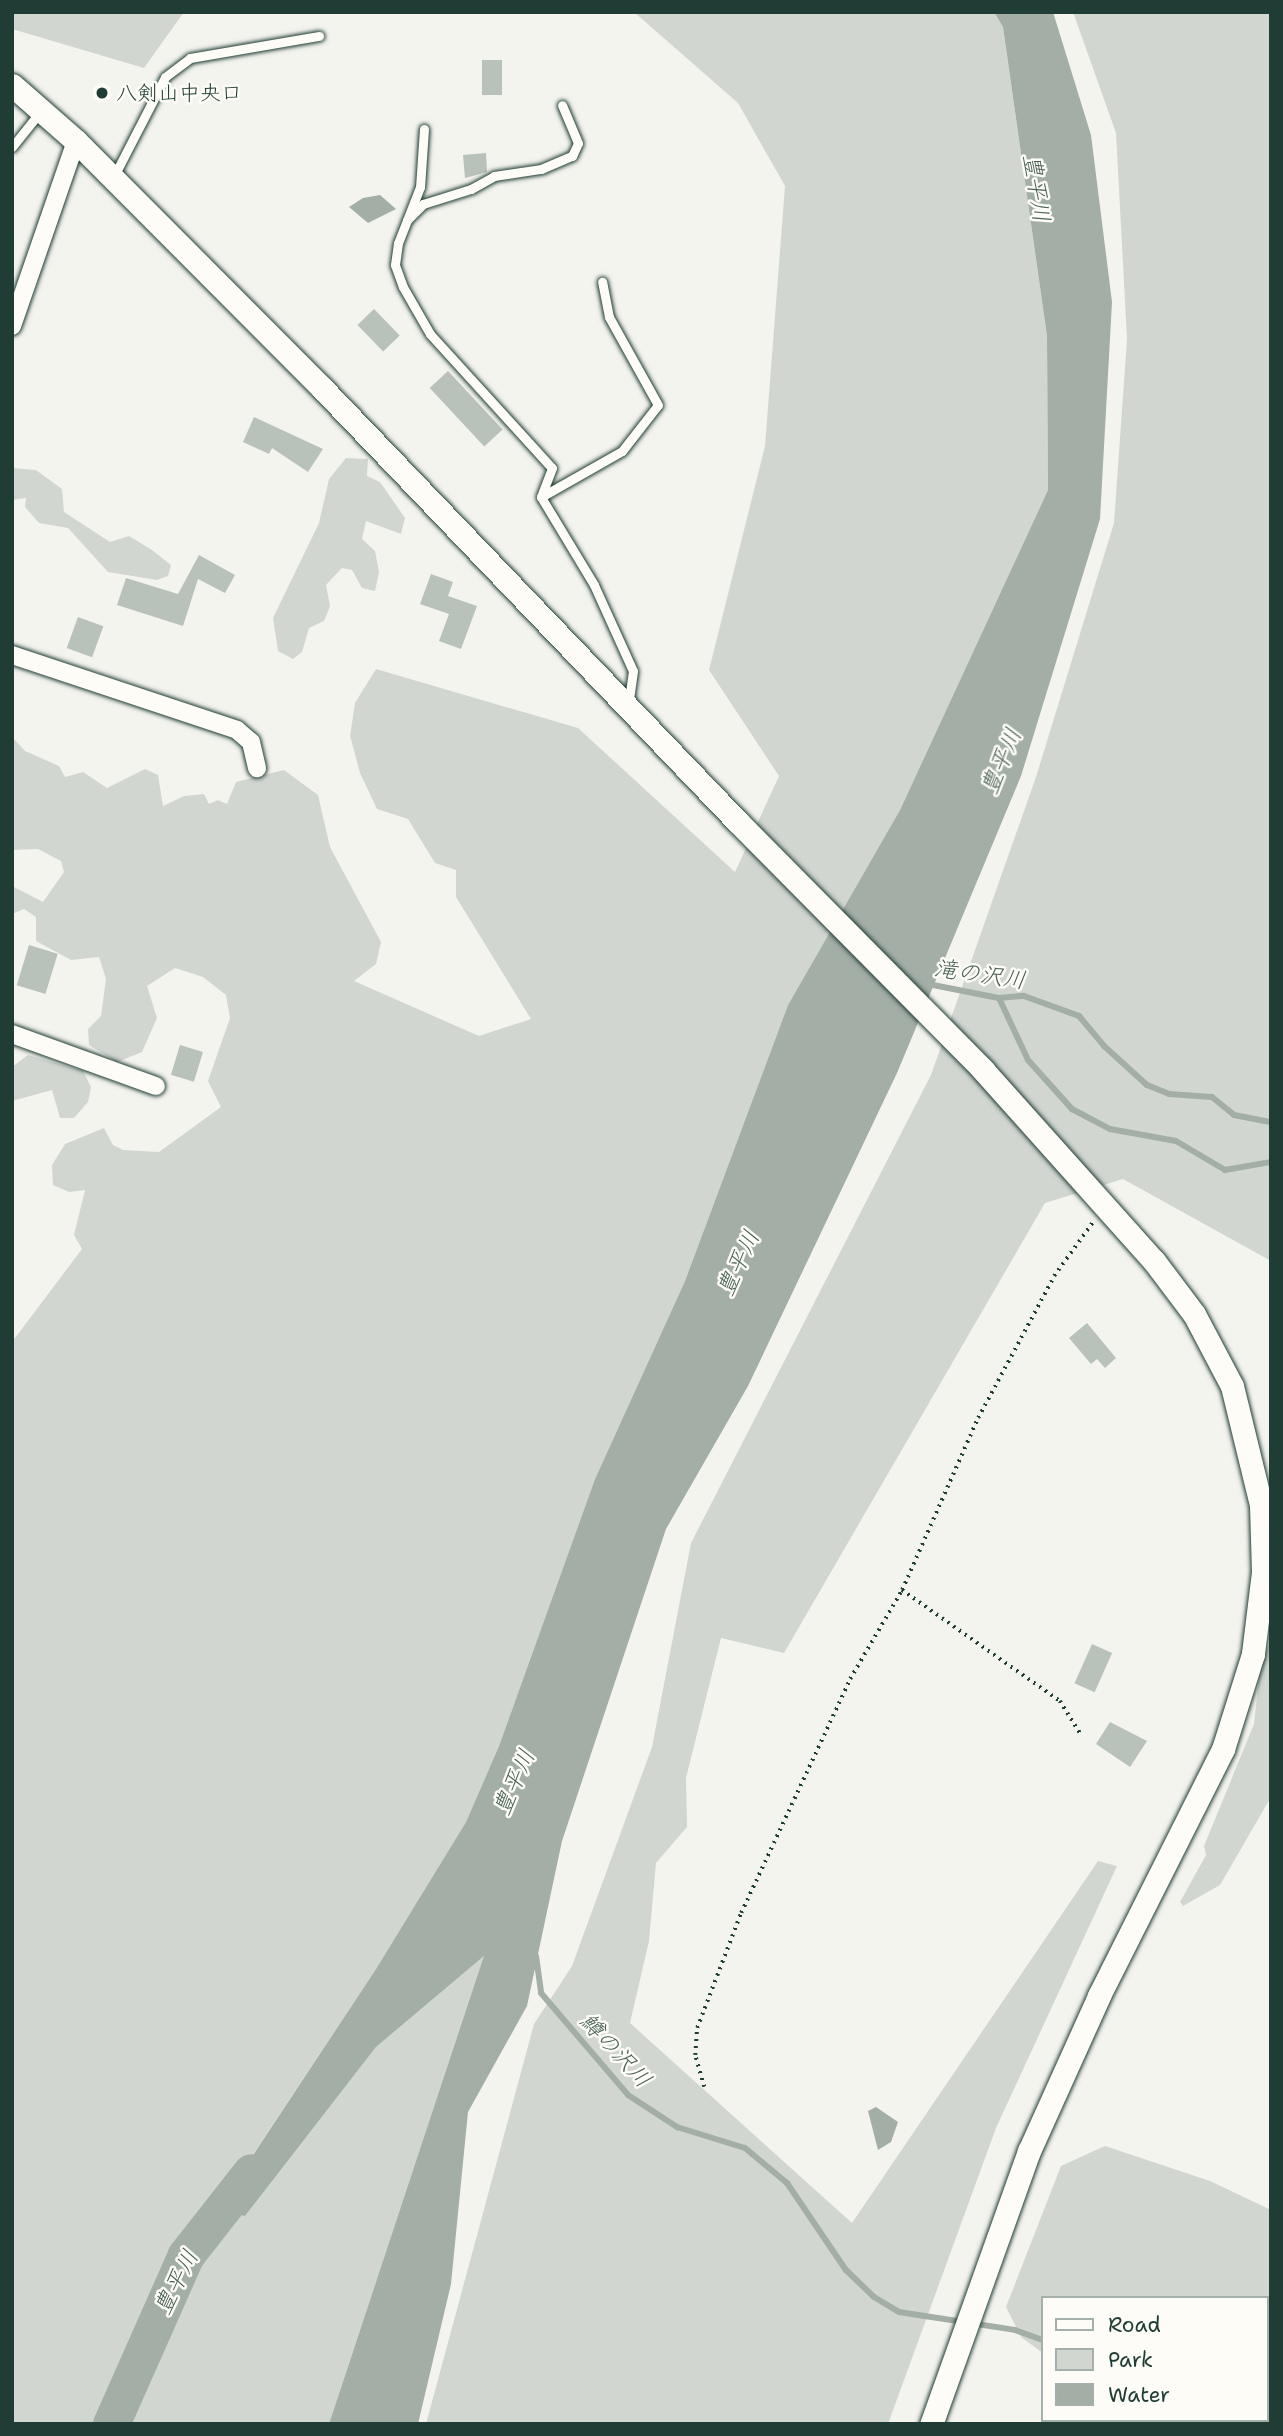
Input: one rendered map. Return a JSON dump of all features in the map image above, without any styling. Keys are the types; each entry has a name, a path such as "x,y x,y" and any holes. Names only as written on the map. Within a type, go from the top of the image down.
{"street":[{"path":"12,85 113,177 738,822 983,1070 1107,1203 1194,1314 1232,1386 1261,1505 1267,1571 1252,1654 1223,1749 1099,1996 1029,2151 931,2424"},
{"path":"12,326 76,141"},
{"path":"12,655 237,730 251,742 257,768"},
{"path":"12,1034 156,1086"}],"lane":[{"path":"113,177 159,87 190,58 319,36"},
{"path":"403,223 422,204 471,189 494,176 541,169 572,156 578,143 562,105"},
{"path":"12,147 41,110"},
{"path":"424,129 420,187 403,223 396,265 403,288 430,334 552,468 541,497"},
{"path":"541,497 622,451 658,405 609,317 602,282"},
{"path":"541,497 594,585 633,671 628,706"}],"path":[{"path":"704,2087 695,2055 697,2028 741,1913 850,1679 902,1590 978,1418 1054,1276 1107,1203"},
{"path":"902,1590 1060,1701 1080,1733"}],"green space":[{"path":"12,12 184,12 144,68 12,29"},
{"path":"634,12 994,12 1003,27 1047,336 1048,490 900,810 788,1005 685,1281 595,1479 499,1746 466,1822 376,1969 216,2210 245,2216 376,2047 485,1955 329,2424 12,2424 12,1342 82,1249 74,1235 85,1190 69,1192 53,1185 52,1165 65,1144 104,1128 113,1145 123,1150 159,1152 221,1107 208,1081 230,1018 226,995 203,977 175,968 147,986 157,1018 142,1052 117,1062 89,1045 88,1029 101,1016 106,979 99,957 71,960 36,941 36,917 24,909 12,914 12,886 43,902 64,872 61,861 38,849 12,850 12,737 25,751 59,766 65,777 83,772 107,788 145,769 158,775 163,806 184,796 204,794 209,804 218,800 227,804 236,782 284,770 318,795 330,847 381,942 376,964 354,981 479,1036 531,1019 456,897 456,870 435,863 408,819 377,809 360,773 350,736 355,703 376,669 578,728 735,872 779,776 709,670 765,446 785,186 738,103"},
{"path":"1073,12 1271,12 1271,1261 1123,1179 1045,1203 784,1653 721,1638 686,1778 687,1827 656,1863 649,1941 630,2023 852,2223 1098,1861 1117,1866 996,2128 888,2424 426,2424 534,2024 572,1966 652,1747 691,1543 931,1075 1036,777 1114,523 1127,339 1116,133"},
{"path":"346,458 368,459 367,476 380,482 405,518 401,534 366,521 362,539 375,551 379,572 375,591 362,588 352,570 342,568 326,585 330,606 324,621 309,628 302,652 293,659 278,651 273,618 319,523 329,479"},
{"path":"12,468 36,470 62,489 64,512 110,542 129,536 152,550 171,565 168,576 157,580 108,572 68,528 39,523 25,507 26,498 12,500"},
{"path":"28,1055 83,1071 91,1087 88,1102 74,1118 60,1118 52,1090 12,1101 12,1067"},
{"path":"1271,1639 1271,1797 1220,1885 1183,1906 1180,1902 1206,1855 1204,1846 1254,1724 1260,1668"},
{"path":"1105,2146 1210,2181 1271,2210 1271,2424 1202,2422 1269,2422 1269,2296 1042,2296 1042,2352 1021,2337 1006,2307 1061,2166"}],"water":[{"path":"994,12 1053,12 1091,135 1112,302 1100,519 1021,776 897,1073 748,1386 666,1529 562,1841 527,2006 468,2112 451,2284 418,2424 329,2424 484,1956 376,2047 245,2216 216,2211 376,1969 466,1822 499,1746 595,1479 685,1281 788,1005 900,810 1048,490 1047,336 1003,27"},
{"path":"380,195 396,209 368,223 349,207 363,198"},
{"path":"876,2107 898,2122 891,2142 878,2150 868,2111"}],"building":[{"path":"482,60 502,60 502,95 482,95"},
{"path":"486,153 487,172 465,178 463,155"},
{"path":"374,309 400,336 383,352 357,325"},
{"path":"448,371 503,430 484,447 430,388"},
{"path":"254,417 323,449 308,472 272,448 269,454 243,442"},
{"path":"199,555 235,575 225,593 198,579 183,626 117,605 126,578 178,594"},
{"path":"431,574 453,582 448,596 477,606 461,649 439,641 449,614 420,604"},
{"path":"78,617 103,626 92,657 67,648"},
{"path":"29,945 58,954 45,994 17,985"},
{"path":"180,1045 203,1052 194,1082 171,1075"},
{"path":"1087,1323 1116,1358 1105,1368 1097,1359 1091,1364 1069,1338"},
{"path":"1092,1644 1112,1653 1095,1692 1075,1683"},
{"path":"1110,1722 1147,1741 1130,1767 1096,1744"}],"waterway":[{"name":"滝の沢川","path":"928,984 999,998 1024,996 1079,1016 1104,1046 1147,1085 1169,1094 1212,1097 1234,1115 1271,1122"},
{"path":"999,998 1028,1060 1072,1109 1110,1129 1176,1141 1225,1170 1271,1162"},
{"name":"鱒の沢川","path":"536,1956 541,1993 628,2095 677,2127 745,2148 787,2183 846,2270 874,2297 899,2312 1015,2330 1042,2340"},
{"name":"豊平川","path":"111,2424 186,2255 251,2172"}],"place":[{"name":"八剣山中央口","path":"102,93"}]}
